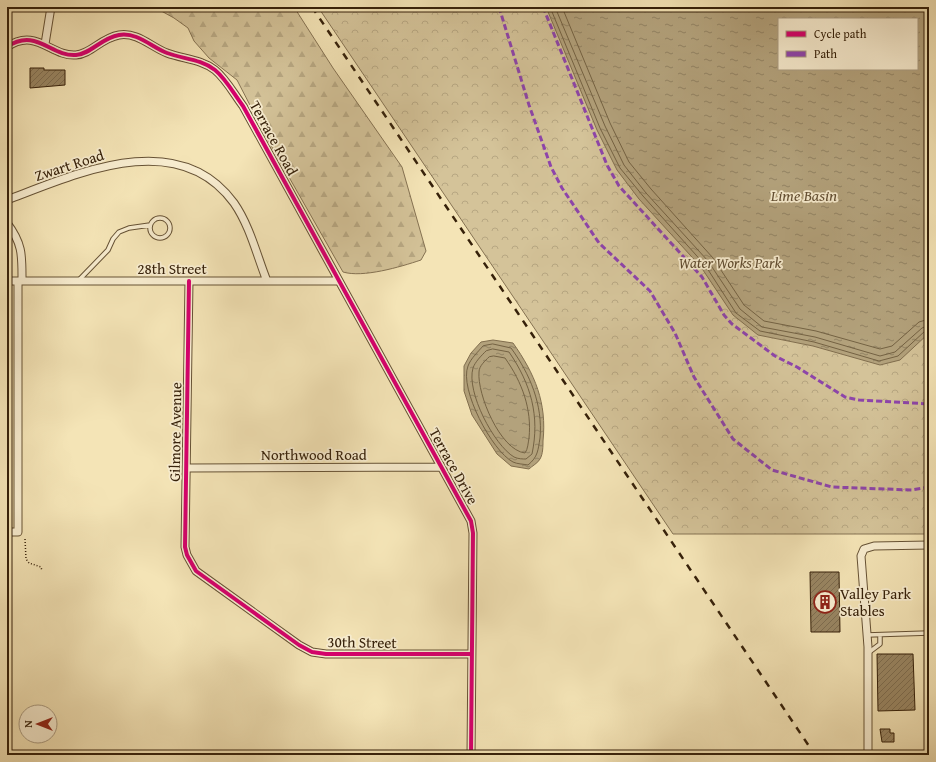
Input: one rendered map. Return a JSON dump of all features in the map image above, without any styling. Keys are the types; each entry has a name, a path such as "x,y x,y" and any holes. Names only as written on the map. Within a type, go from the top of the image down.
{"street":[{"path":"7,47 25,41 45,44 52,7"},
{"name":"Terrace Road","path":"45,44 63,54 76,55 88,52 109,37 130,35 142,39 167,53 202,62 215,70 243,106 312,231 337,281"},
{"name":"Zwart Road","path":"7,200 83,171 102,166 141,162 174,164 194,171 212,182 231,200 245,223 267,281"},
{"path":"7,223 17,238 22,255 20,281 18,532 7,532"},
{"name":"28th Street","path":"7,281 337,281"},
{"name":"Gilmore Avenue","path":"189,281 185,547 191,564 204,577"},
{"name":"Terrace Drive","path":"337,281 471,521 471,755"},
{"name":"Northwood Road","path":"187,468 441,467"},
{"path":"868,755 868,654 861,561 864,549 874,546 929,545"},
{"name":"30th Street","path":"204,577 299,645 312,652 326,654 471,654"}],"lane":[{"path":"79,280 108,250 113,239 119,232 129,228 150,225 155,219 162,218 168,222 170,231 164,237 157,238 151,234 150,225"},
{"path":"867,635 929,633"},
{"path":"868,654 880,644 880,635"}],"path":[{"path":"25,539 26,559 29,563 40,567 42,571"}],"green space":[{"path":"154,7 294,7 333,68 402,167 426,251 421,260 371,273 361,274 343,272 269,142 237,80 209,58 194,41 188,28"},
{"name":"Water Works Park","path":"318,7 929,7 929,534 673,534"}],"water":[{"name":"Lime Basin","path":"546,7 929,7 929,333 900,360 880,365 813,346 758,335 733,315 701,267 639,199 617,170 597,130"},
{"path":"493,340 513,343 528,366 538,389 543,414 543,450 539,460 529,469 511,466 497,454 472,415 464,391 464,366 471,353 481,342"}],"building":[{"path":"30,68 65,70 65,85 30,88"},
{"name":"Valley Park Stables","path":"810,572 839,572 840,632 811,632"},
{"path":"877,654 913,654 915,710 878,711"},
{"path":"880,729 890,729 890,733 894,733 894,742 882,742"}],"railway":[{"path":"312,7 815,755"}],"marked path":[{"path":"499,7 529,105 551,167 562,188 599,243 650,291 675,333 694,377 733,439 772,470 832,487 912,490 929,487"},
{"path":"543,7 607,165 619,186 702,277 724,315 732,324 775,356 797,367 845,397 859,400 929,404"}],"cycle path":[{"path":"7,47 17,42 26,40 35,41 59,52 76,55 87,52 107,39 119,35 132,36 167,53 198,61 210,66 223,78 243,106 471,521 473,533 471,755"},
{"path":"189,281 185,547 187,555 196,571 299,645 312,652 326,654 471,654"}],"place":[{"name":"Valley Park Stables","path":"825,602"}]}
